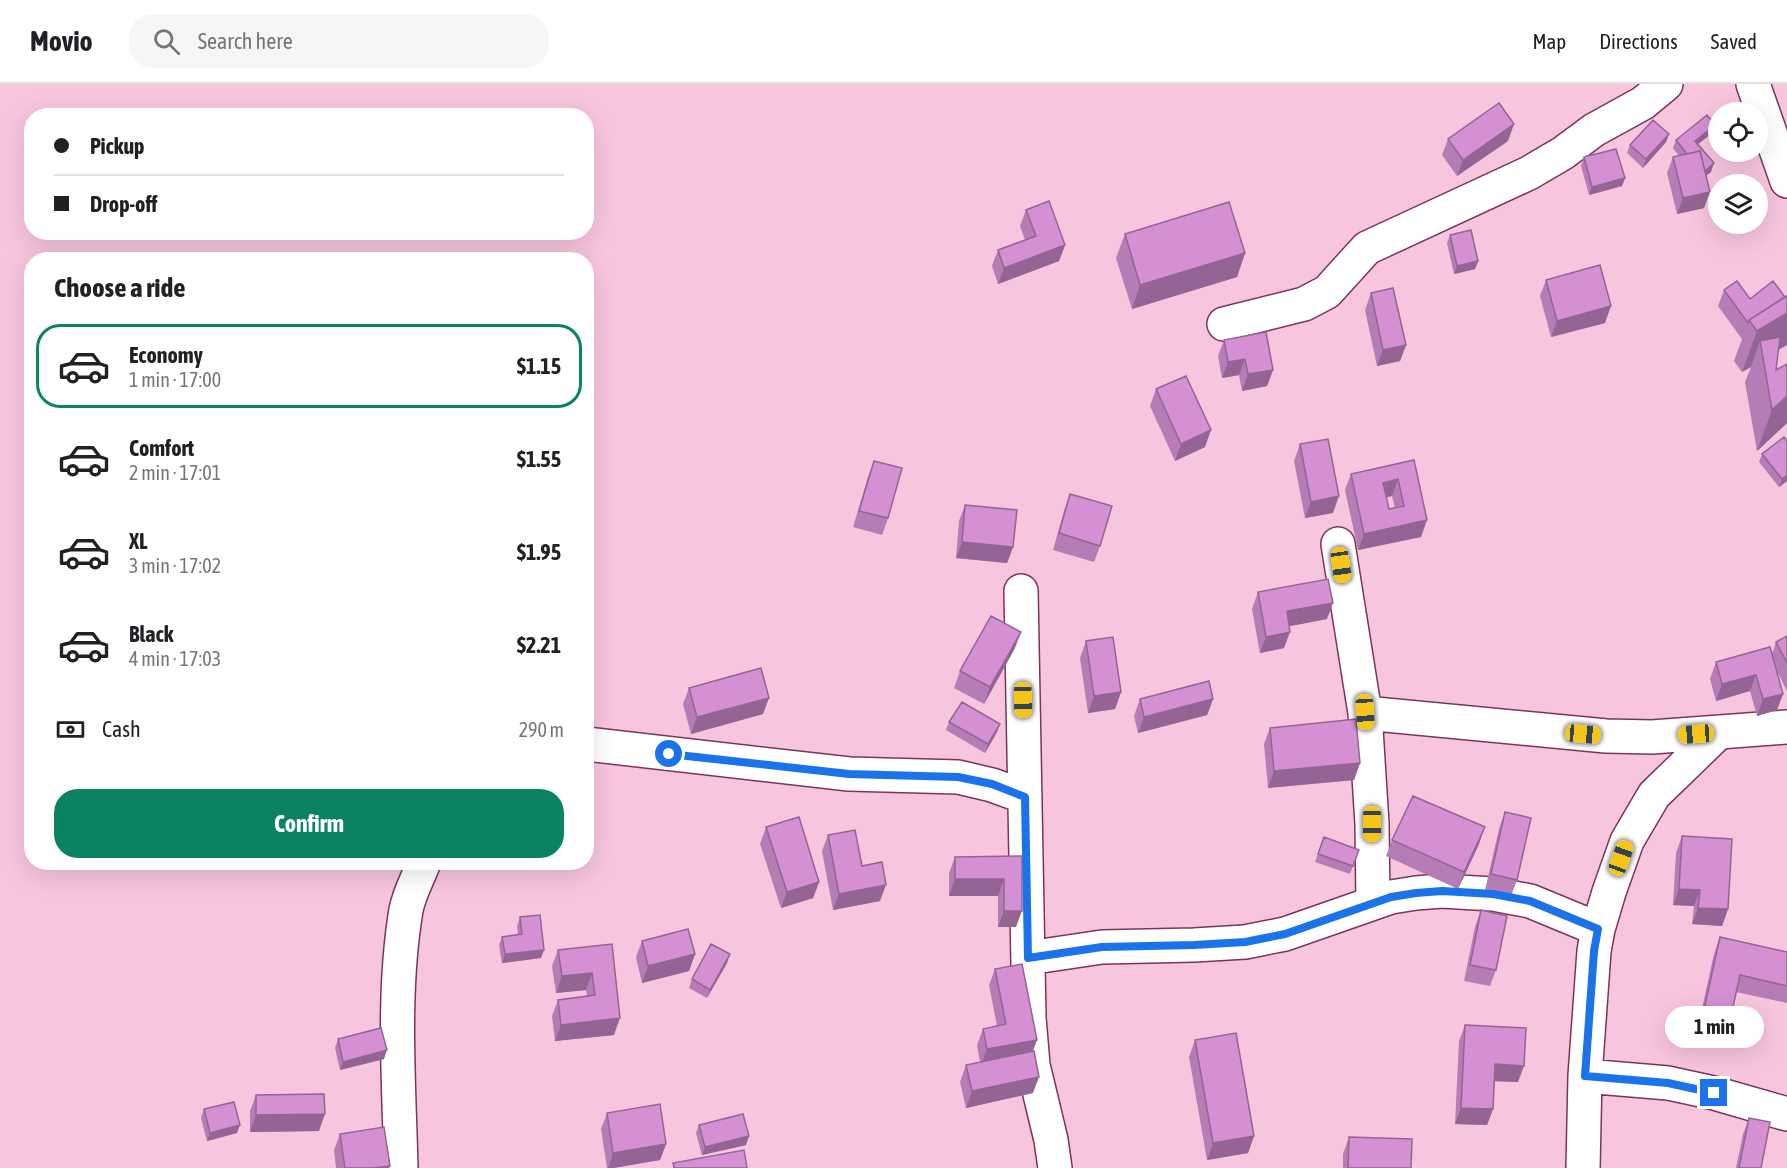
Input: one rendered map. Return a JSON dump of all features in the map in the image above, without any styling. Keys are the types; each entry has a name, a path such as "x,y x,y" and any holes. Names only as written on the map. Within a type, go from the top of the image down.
{"street":[{"path":"1224,324 1304,304 1327,292 1367,248 1529,173 1563,153 1594,130 1643,103 1666,84"},
{"path":"1753,84 1787,181"},
{"path":"1338,544 1365,712 1372,824 1373,903"},
{"path":"1021,591 1029,1018 1033,1065 1051,1140 1055,1168"},
{"path":"1365,712 1606,736 1652,737 1787,727"},
{"path":"1583,1168 1585,1076 1594,951 1598,929 1627,841 1654,795 1718,733"},
{"path":"594,745 849,774 958,777 992,784 1025,797"},
{"path":"401,1168 398,1044 401,964 407,908 421,870"},
{"path":"1028,958 1102,947 1245,942 1285,934 1391,897 1442,891 1493,894 1530,901 1598,929"},
{"path":"1585,1076 1668,1083 1787,1114"}],"building":[{"path":"1499,103 1514,124 1463,160 1448,139"},
{"path":"1707,115 1708,131 1695,141 1708,156 1708,162 1714,163 1705,171 1700,151 1687,154 1676,140"},
{"path":"1653,120 1669,134 1646,159 1630,145"},
{"path":"1616,149 1625,178 1592,187 1584,157"},
{"path":"1700,151 1708,192 1683,198 1673,157"},
{"path":"1049,201 1065,245 1004,268 998,250 1036,236 1026,210"},
{"path":"1229,202 1245,253 1140,285 1125,234"},
{"path":"1471,230 1478,261 1457,266 1450,235"},
{"path":"1600,265 1611,306 1557,321 1546,280"},
{"path":"1737,281 1750,299 1773,281 1785,297 1749,320 1748,323 1724,290"},
{"path":"1393,288 1406,345 1383,350 1371,293"},
{"path":"1787,296 1787,313 1757,331 1749,320"},
{"path":"1266,332 1273,370 1248,374 1245,359 1228,362 1224,340"},
{"path":"1780,337 1776,370 1787,364 1787,396 1772,410 1760,341"},
{"path":"1186,376 1211,430 1181,444 1156,389"},
{"path":"1784,437 1787,441 1787,475 1782,479 1762,454"},
{"path":"1328,439 1339,496 1311,502 1300,444"},
{"path":"1414,460 1427,520 1364,534 1351,474","holes":["1398,479 1404,506 1389,509 1383,483"]},
{"path":"874,461 902,468 888,518 859,511"},
{"path":"1070,494 1112,506 1100,546 1059,533"},
{"path":"965,505 1017,510 1013,547 962,542"},
{"path":"1328,579 1333,603 1287,611 1290,632 1266,637 1258,592"},
{"path":"991,616 1021,632 990,687 960,671"},
{"path":"1787,636 1787,663 1776,642"},
{"path":"1113,637 1121,692 1094,696 1086,641"},
{"path":"1770,647 1783,694 1763,699 1756,675 1722,684 1716,662"},
{"path":"761,668 769,698 697,717 689,688"},
{"path":"1209,681 1213,699 1144,717 1140,699"},
{"path":"962,702 1000,724 988,744 949,722"},
{"path":"1356,719 1360,763 1274,771 1270,728"},
{"path":"1413,796 1485,827 1464,872 1392,840"},
{"path":"1505,812 1531,818 1517,880 1491,874"},
{"path":"799,817 819,882 787,892 766,827"},
{"path":"855,830 862,866 882,862 886,885 839,894 828,835"},
{"path":"1682,836 1732,839 1728,909 1698,908 1700,890 1679,889"},
{"path":"1324,837 1359,850 1353,866 1318,854"},
{"path":"1022,856 1022,911 1004,911 1004,879 955,879 955,857"},
{"path":"1481,910 1507,916 1496,970 1470,965"},
{"path":"540,915 544,950 505,954 502,937 522,934 520,917"},
{"path":"688,929 695,954 648,966 642,941"},
{"path":"1720,937 1787,952 1787,986 1740,975 1729,1025 1702,1019"},
{"path":"612,944 620,1018 561,1025 558,1000 595,995 592,973 562,976 558,950"},
{"path":"711,944 730,954 710,990 692,979"},
{"path":"1022,964 1037,1040 987,1049 983,1029 1006,1024 995,969"},
{"path":"1465,1025 1526,1028 1524,1066 1495,1064 1493,1109 1461,1108"},
{"path":"381,1028 387,1050 343,1062 338,1039"},
{"path":"1236,1033 1254,1136 1213,1143 1195,1040"},
{"path":"1034,1051 1039,1077 972,1091 966,1065"},
{"path":"324,1094 325,1114 256,1115 256,1095"},
{"path":"234,1102 240,1125 210,1133 204,1109"},
{"path":"660,1104 666,1144 613,1153 607,1113"},
{"path":"743,1114 749,1136 705,1147 699,1125"},
{"path":"1749,1118 1770,1122 1761,1168 1739,1168"},
{"path":"384,1127 390,1166 345,1168 340,1134"},
{"path":"1349,1137 1412,1139 1411,1168 1348,1168"},
{"path":"744,1150 747,1168 674,1168 673,1163"}],"route":[{"path":"669,754 849,774 958,777 992,784 1025,797 1028,958 1102,947 1245,942 1285,934 1391,897 1416,893 1442,891 1493,894 1530,901 1598,929 1594,951 1585,1076 1668,1083 1714,1093"}]}
